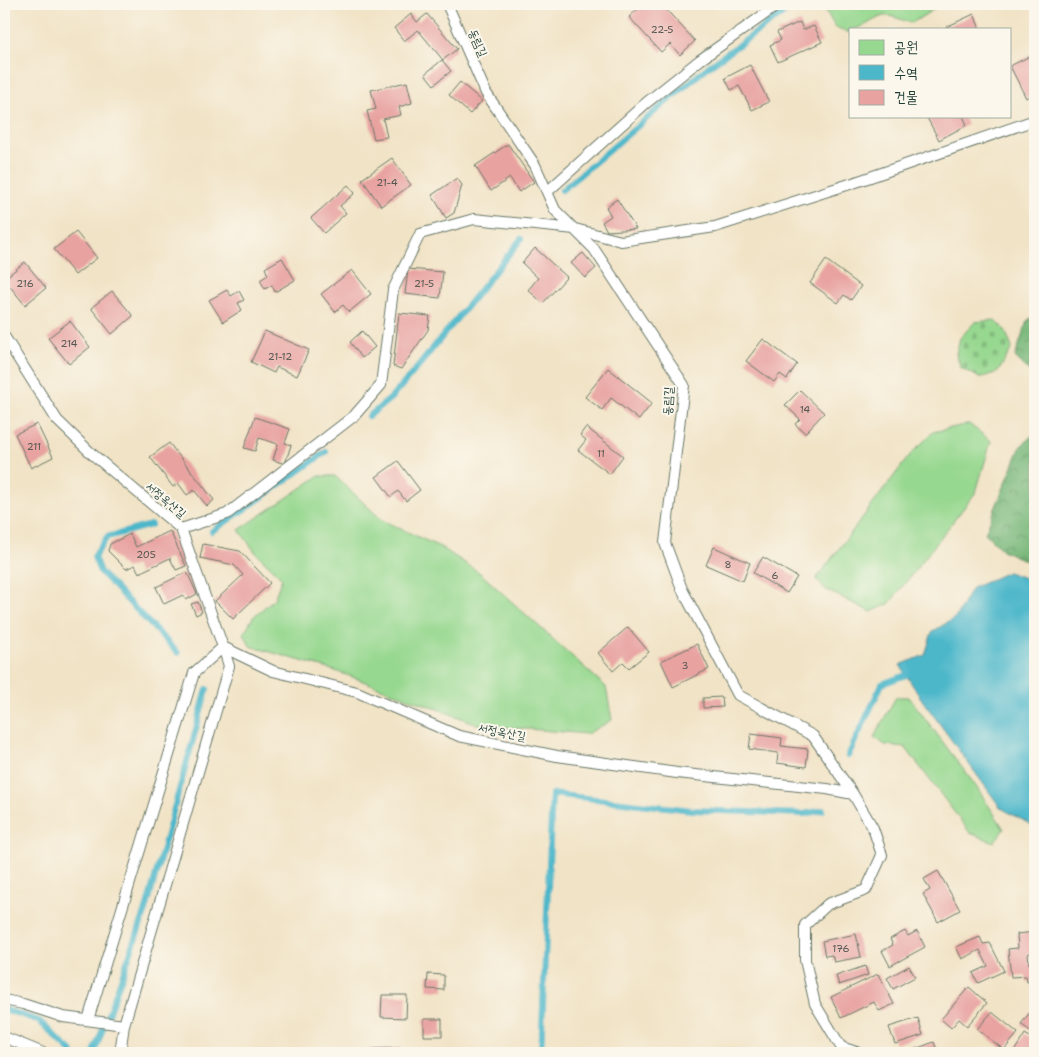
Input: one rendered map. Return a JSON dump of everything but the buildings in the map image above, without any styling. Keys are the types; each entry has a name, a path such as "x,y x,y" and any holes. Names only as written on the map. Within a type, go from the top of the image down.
{"lane":[{"name":"동림길","path":"447,4 486,93 535,164 555,210 594,249 684,385 665,543 682,590 738,695 813,736 853,794"},
{"path":"547,192 654,97 700,60 779,4"},
{"path":"181,529 227,514 354,416 381,385 393,290 420,234 474,219 575,229 622,241 715,227 853,183 1035,120"},
{"name":"서정옥산길","path":"4,336 56,420 91,453 181,529 223,647 273,671 357,692 459,736 566,757 677,773 827,788 853,794"},
{"path":"88,1020 194,673 223,647 230,666 124,1025 120,1053"},
{"path":"853,794 873,828 882,855 866,890 828,904 805,925 805,960 815,1004 841,1047 859,1053"},
{"path":"4,1000 63,1017 124,1025"},
{"path":"4,1036 43,1053"}],"green space":[{"path":"822,4 935,4 934,9 912,23 884,16 858,28 849,28 849,33 835,27"},
{"path":"1035,315 1035,368 1031,373 1015,357 1027,321"},
{"path":"995,320 1005,330 1012,348 998,372 980,378 961,368 956,354 960,338 975,322"},
{"path":"969,424 991,441 976,492 889,604 871,612 826,590 816,579 910,455 933,432"},
{"path":"1035,433 1035,565 1002,550 985,533 1021,446"},
{"path":"319,476 335,476 382,520 442,548 480,573 606,687 612,720 587,734 480,725 339,672 250,646 244,633 253,617 274,599 282,578 256,553 239,530"},
{"path":"896,697 909,697 975,785 1004,829 994,842 970,833 905,747 885,745 874,737"}],"water":[{"path":"1008,572 1035,582 1035,827 1001,808 920,697 900,665 925,655 932,632 956,617 972,588"}],"waterway":[{"path":"562,190 709,66 796,4"},
{"path":"369,416 391,398 417,368 521,239"},
{"path":"212,531 326,452"},
{"path":"151,525 107,537 94,557 100,572 178,653"},
{"path":"848,756 882,684 906,675"},
{"path":"94,1053 146,910 207,689"},
{"path":"541,1053 552,794 692,810 804,814 823,810"},
{"path":"4,1009 39,1021 73,1053"}]}
